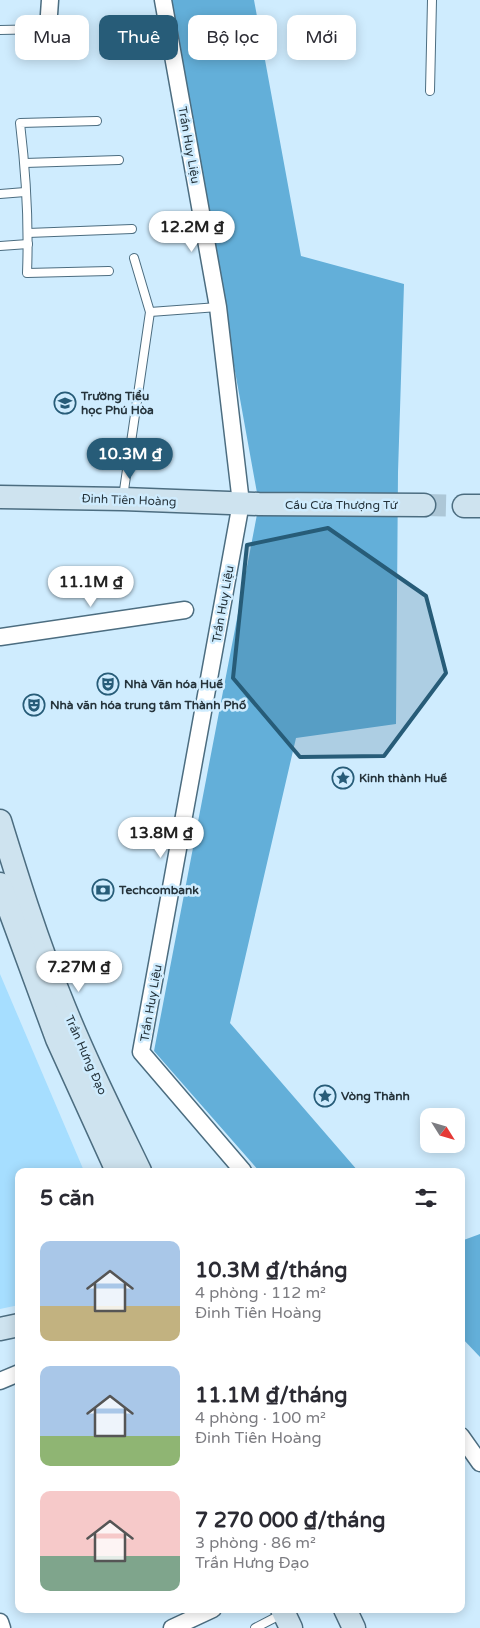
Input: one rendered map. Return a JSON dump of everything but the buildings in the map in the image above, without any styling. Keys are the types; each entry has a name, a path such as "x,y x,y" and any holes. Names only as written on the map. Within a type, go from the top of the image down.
{"main road":[{"name":"Đinh Tiên Hoàng","path":"0,497 250,504"},
{"name":"Cầu Cửa Thượng Tứ","path":"250,504 424,505"},
{"name":"Trần Hưng Đạo","path":"0,821 59,994 102,1092 139,1168"},
{"name":"Trần Hưng Đạo","path":"0,884 57,1039 116,1168"},
{"path":"0,1329 15,1326"},
{"path":"347,1613 354,1628"}],"street":[{"path":"49,15 50,0"},
{"name":"Trần Huy Liệu","path":"163,0 218,307 250,504 141,1052 240,1168"},
{"path":"0,637 185,610"},
{"path":"0,1381 15,1375"},
{"path":"465,1442 480,1463"},
{"path":"172,1628 205,1613"},
{"path":"0,1622 2,1628"}],"lane":[{"path":"430,90 432,0"},
{"path":"0,30 15,30"},
{"path":"97,121 20,123 25,163 28,232 27,273 109,271"},
{"path":"25,163 119,160"},
{"path":"0,194 25,192"},
{"path":"28,232 132,229"},
{"path":"0,246 28,244"},
{"path":"123,499 150,312 134,258"},
{"path":"150,312 218,307"},
{"path":"255,1628 285,1617"}],"highlighted area":[{"path":"328,528 426,596 446,673 384,756 300,757 233,678 247,545"}],"shaded area":[{"path":"168,0 254,0 257,15 188,15 188,60 265,60 301,256 404,284 398,472 396,724 296,738 230,1023 355,1168 256,1168 154,1051 259,504 178,55 178,15 171,15"},
{"path":"0,974 83,1168 15,1168 15,1306 0,1309"},
{"path":"480,1234 480,1357 465,1341 465,1240"}],"tunnel":[{"path":"424,505 464,506"}],"place":[{"name":"Trường Tiểu học Phú Hòa","path":"65,403"},
{"name":"Nhà Văn hóa Huế","path":"108,684"},
{"name":"Nhà văn hóa trung tâm Thành Phố","path":"34,705"},
{"name":"Kinh thành Huế","path":"343,778"},
{"name":"Techcombank","path":"103,890"},
{"name":"Vòng Thành","path":"325,1096"}]}
